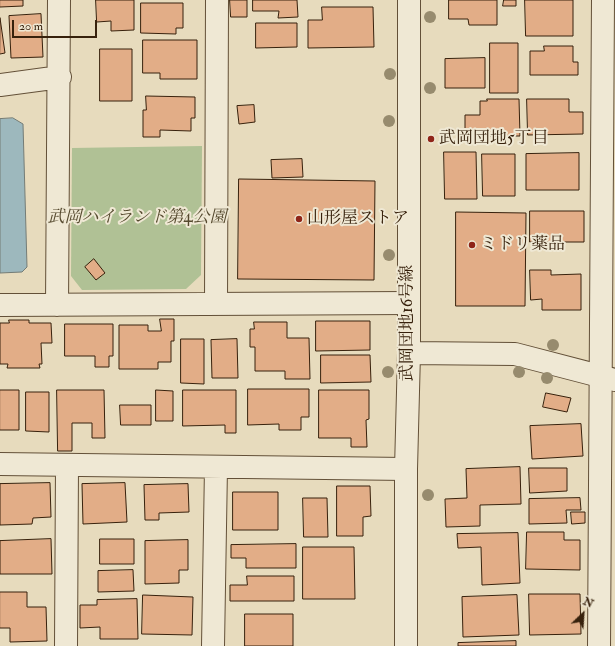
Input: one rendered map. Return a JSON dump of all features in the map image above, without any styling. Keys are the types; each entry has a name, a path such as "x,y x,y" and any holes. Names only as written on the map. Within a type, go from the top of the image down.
{"street":[{"path":"57,305 60,77 59,0"},
{"path":"216,304 217,0"},
{"name":"武岡団地16号線","path":"406,646 410,0"},
{"path":"599,646 608,378 608,205 603,0"},
{"path":"0,86 60,77"},
{"path":"0,305 408,303"},
{"path":"409,353 515,354 608,378"},
{"path":"0,464 406,469"},
{"path":"66,646 67,466"},
{"path":"213,646 216,467"}],"green space":[{"name":"武岡ハイランド第4公園","path":"202,146 201,275 186,289 82,290 71,276 72,148"}],"water":[{"path":"13,118 23,124 27,267 22,272 0,273 0,119"}],"building":[{"path":"0,0 23,0 23,6 0,7"},
{"path":"96,0 134,0 134,30 111,31 111,21 97,22"},
{"path":"230,0 247,0 247,17 231,17"},
{"path":"253,0 297,0 298,17 278,18 279,11 253,11"},
{"path":"449,0 497,0 497,25 469,25 468,19 449,19"},
{"path":"504,0 516,0 516,6 503,6"},
{"path":"525,0 573,0 573,36 526,36"},
{"path":"141,3 183,3 183,28 176,28 176,34 141,33"},
{"path":"322,7 373,7 374,47 308,48 308,20 322,20"},
{"path":"41,14 43,57 11,58 9,16"},
{"path":"0,18 5,53 0,54"},
{"path":"256,23 297,23 297,47 256,48"},
{"path":"143,40 197,40 197,79 160,79 160,73 143,73"},
{"path":"490,43 518,43 518,93 490,93"},
{"path":"544,46 573,46 573,62 578,62 578,75 530,75 530,51 544,51"},
{"path":"100,49 132,49 132,101 100,101"},
{"path":"485,58 485,88 445,88 445,59"},
{"path":"146,96 195,97 195,118 191,118 191,131 160,130 160,137 143,137 143,110 146,110"},
{"path":"487,99 519,99 520,136 465,136 465,115 480,115 480,101 487,101"},
{"path":"527,99 569,99 569,112 583,112 583,134 528,135"},
{"path":"254,105 255,122 239,124 237,106"},
{"path":"444,152 476,152 477,199 445,199"},
{"path":"579,153 579,190 526,190 526,154"},
{"path":"482,154 515,154 515,196 483,196"},
{"path":"302,159 303,177 272,178 271,160"},
{"path":"239,179 375,181 374,280 238,279"},
{"path":"530,211 584,211 584,242 530,242"},
{"path":"456,212 526,213 525,306 456,306"},
{"path":"94,259 105,273 96,280 85,267"},
{"path":"530,270 551,270 551,275 581,274 581,310 542,310 542,299 531,300"},
{"path":"160,319 174,319 174,341 171,341 171,362 158,362 158,369 119,369 119,325 148,325 148,331 161,331"},
{"path":"9,320 29,320 29,323 51,323 52,343 41,343 42,364 39,364 40,368 7,368 8,364 0,364 0,323 9,323"},
{"path":"316,321 370,321 370,350 316,351"},
{"path":"254,322 287,322 287,338 309,338 310,379 285,379 285,371 255,371 255,347 250,347 250,329 254,329"},
{"path":"65,324 113,324 113,356 109,356 109,367 95,367 95,356 65,356"},
{"path":"181,339 204,339 204,384 181,383"},
{"path":"237,339 238,378 212,378 211,340"},
{"path":"321,355 370,355 371,382 321,383"},
{"path":"248,389 309,389 309,417 301,417 301,430 279,430 279,424 248,425"},
{"path":"0,390 19,390 19,430 0,430"},
{"path":"57,390 104,390 105,438 92,438 92,423 72,423 72,451 58,451"},
{"path":"156,390 173,391 173,421 156,421"},
{"path":"183,390 236,390 236,433 225,433 225,425 183,426"},
{"path":"319,390 369,390 369,419 366,420 367,447 351,447 351,438 319,438"},
{"path":"26,392 49,392 49,432 26,431"},
{"path":"546,393 571,398 567,412 543,407"},
{"path":"120,405 151,405 151,425 121,425"},
{"path":"581,424 583,456 532,459 530,426"},
{"path":"520,467 521,504 480,505 480,526 446,527 445,499 467,498 466,469"},
{"path":"529,468 567,468 567,491 530,493"},
{"path":"50,483 51,517 33,518 32,524 0,525 0,484"},
{"path":"125,483 127,522 83,524 82,484"},
{"path":"188,484 189,512 159,513 159,520 145,520 144,485"},
{"path":"337,486 370,486 371,516 363,517 363,536 337,536"},
{"path":"233,492 278,492 278,530 233,530"},
{"path":"303,498 327,498 328,537 304,537"},
{"path":"580,498 581,510 566,510 567,523 529,524 529,499"},
{"path":"571,512 585,512 585,523 572,524"},
{"path":"527,532 564,532 564,540 580,540 580,570 526,569"},
{"path":"518,533 520,583 482,585 481,547 458,548 457,534"},
{"path":"51,539 52,574 0,574 0,541"},
{"path":"100,539 134,539 134,564 100,564"},
{"path":"188,540 188,570 179,570 179,583 145,584 145,541"},
{"path":"296,544 296,568 246,568 246,558 231,558 231,545"},
{"path":"303,547 354,547 355,599 303,599"},
{"path":"133,570 134,591 98,592 98,571"},
{"path":"247,576 294,576 294,601 230,601 230,585 247,585"},
{"path":"0,592 27,592 27,607 46,607 47,641 10,642 10,628 0,628"},
{"path":"529,594 580,594 581,634 530,635"},
{"path":"143,595 193,597 192,635 142,634"},
{"path":"517,595 519,635 463,637 462,597"},
{"path":"137,599 138,639 100,639 100,627 80,628 80,605 97,605 97,600"},
{"path":"245,614 293,614 293,646 245,646"},
{"path":"516,641 516,646 458,646 458,643"}],"place":[{"name":"武岡団地5丁目","path":"431,139"},
{"name":"山形屋ストア","path":"299,219"},
{"name":"ミドリ薬品","path":"472,245"}]}
